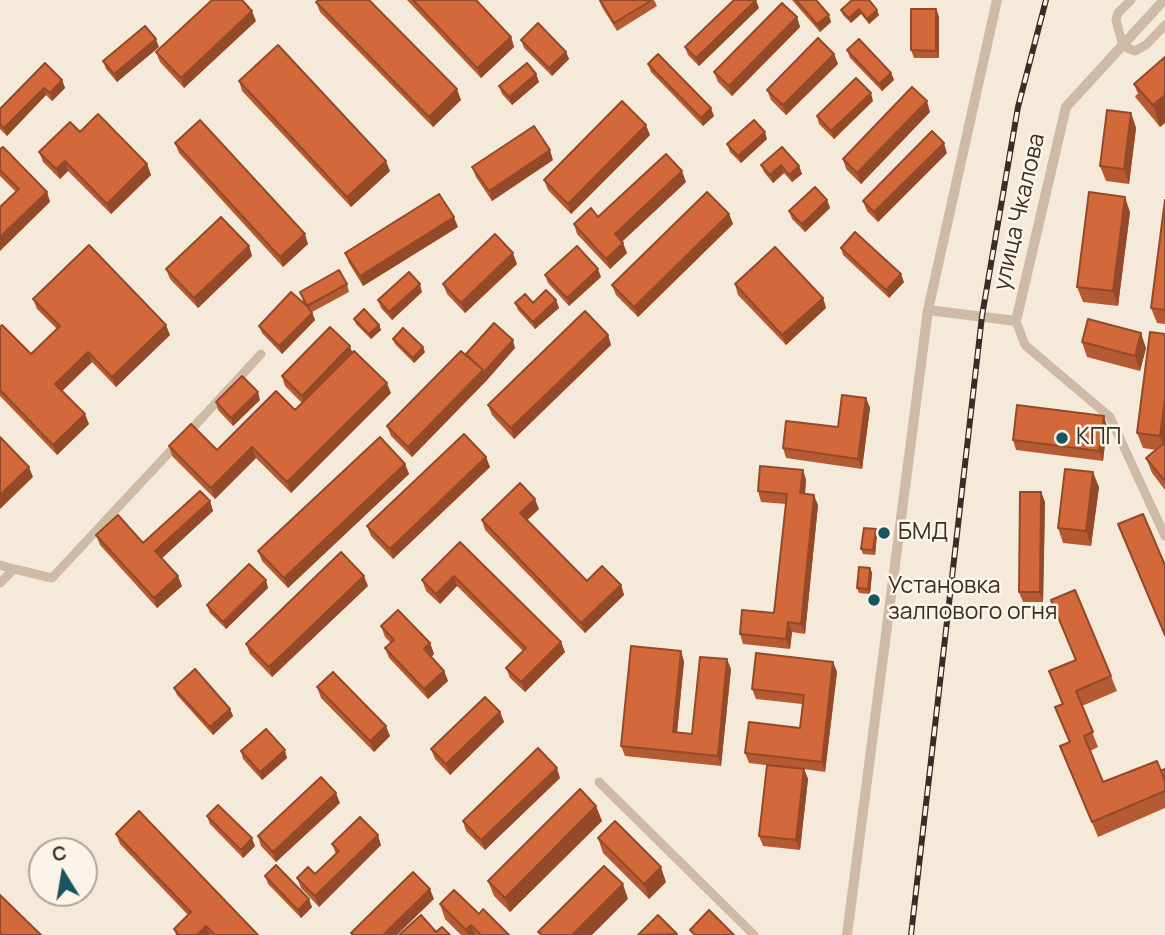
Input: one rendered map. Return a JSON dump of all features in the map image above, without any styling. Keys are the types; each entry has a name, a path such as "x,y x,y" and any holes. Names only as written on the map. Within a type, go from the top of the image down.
{"street":[{"path":"847,935 928,310 997,0"},
{"path":"1131,0 1118,13 1116,20 1123,46 1135,51 1146,45 1165,25"},
{"name":"улица Чкалова","path":"928,310 1016,321 1066,107 1164,0"},
{"path":"1016,321 1025,345 1110,417 1165,536"},
{"path":"0,565 52,578 261,354"},
{"path":"0,583 14,569"},
{"path":"599,782 754,935"}],"building":[{"path":"212,0 242,0 252,11 181,78 156,52"},
{"path":"369,0 457,89 429,117 316,2"},
{"path":"413,0 476,0 511,37 477,68"},
{"path":"600,0 652,0 614,23"},
{"path":"734,0 756,0 696,58 685,47"},
{"path":"796,0 816,0 829,15 817,24"},
{"path":"852,0 869,0 877,10 867,19 859,9 849,18 841,10"},
{"path":"782,3 797,17 729,86 714,72"},
{"path":"911,9 936,9 936,51 911,50"},
{"path":"538,23 566,52 549,68 521,40"},
{"path":"145,26 156,39 114,74 103,61"},
{"path":"818,38 834,54 783,105 767,90"},
{"path":"859,39 891,73 879,84 847,50"},
{"path":"278,45 386,161 347,197 239,81"},
{"path":"658,54 711,108 701,118 648,64"},
{"path":"1165,57 1165,95 1153,105 1134,84"},
{"path":"45,63 62,80 50,93 44,88 4,128 0,124 0,109"},
{"path":"527,63 536,74 509,97 499,86"},
{"path":"856,78 871,93 831,131 817,116"},
{"path":"912,87 927,101 857,173 843,159"},
{"path":"622,101 646,125 568,204 544,180"},
{"path":"1107,110 1131,113 1124,169 1100,166"},
{"path":"98,114 147,164 107,204 65,161 56,169 39,152 70,122 80,132"},
{"path":"200,120 305,234 280,257 175,143"},
{"path":"754,120 765,132 738,156 727,144"},
{"path":"534,126 550,150 489,191 472,167"},
{"path":"932,131 944,143 874,212 863,201"},
{"path":"3,147 47,192 0,237 0,207 19,189 0,170 0,149"},
{"path":"782,147 799,166 789,175 781,165 770,175 761,165"},
{"path":"666,154 682,171 615,234 623,243 606,259 574,224 591,208 598,217"},
{"path":"815,187 827,200 802,224 789,211"},
{"path":"707,192 729,214 634,307 612,285"},
{"path":"1089,192 1125,197 1113,291 1077,287"},
{"path":"439,194 454,217 360,276 345,253"},
{"path":"1165,200 1165,310 1151,308"},
{"path":"221,217 249,246 194,298 166,269"},
{"path":"855,232 901,274 886,290 841,248"},
{"path":"495,234 513,253 461,303 443,284"},
{"path":"89,245 166,325 112,377 88,352 55,384 85,414 53,445 0,390 0,327 2,325 31,354 60,326 33,299"},
{"path":"577,246 598,269 567,298 545,275"},
{"path":"775,247 823,298 782,335 735,284"},
{"path":"339,270 347,284 307,306 300,292"},
{"path":"409,272 420,284 389,312 378,300"},
{"path":"546,290 556,300 533,322 515,303 525,294 533,303"},
{"path":"291,292 312,313 279,346 259,326"},
{"path":"364,309 379,325 369,334 354,319"},
{"path":"585,311 608,335 511,428 488,405"},
{"path":"1088,319 1141,333 1135,356 1082,342"},
{"path":"494,323 513,340 484,372 466,354"},
{"path":"330,327 350,346 302,396 282,376"},
{"path":"403,328 423,347 413,358 393,339"},
{"path":"1150,332 1165,334 1165,400 1160,436 1137,433"},
{"path":"354,351 387,383 287,482 252,447 211,488 169,446 191,424 217,450 276,391 295,410"},
{"path":"461,351 483,370 408,447 387,426"},
{"path":"242,376 258,392 231,418 216,402"},
{"path":"842,395 866,398 858,459 783,448 786,421 838,427"},
{"name":"КПП","path":"1017,405 1104,416 1099,451 1013,440"},
{"path":"464,434 486,457 390,549 367,526"},
{"path":"0,437 29,467 0,495"},
{"path":"380,437 405,464 284,578 258,551"},
{"path":"1163,444 1165,446 1165,481 1146,458"},
{"path":"760,466 803,470 800,493 814,495 801,624 788,622 786,639 740,634 742,610 774,613 787,494 758,491"},
{"path":"1065,469 1093,472 1086,531 1058,528"},
{"path":"520,483 535,499 520,513 587,581 602,566 621,585 581,623 482,520"},
{"path":"200,491 210,501 155,551 178,576 154,598 96,535 118,515 143,543"},
{"path":"1020,492 1041,492 1040,592 1019,592"},
{"path":"1143,514 1165,565 1165,635 1118,524"},
{"path":"864,528 876,529 873,550 861,549"},
{"path":"460,542 561,642 521,682 506,668 526,648 454,576 436,594 422,580"},
{"path":"341,552 364,576 269,667 246,644"},
{"path":"249,564 266,580 223,622 207,605"},
{"path":"859,567 870,568 868,589 857,588"},
{"path":"1075,590 1111,676 1076,691 1093,732 1084,736 1103,782 1157,761 1165,781 1165,791 1092,822 1060,746 1070,742 1055,707 1063,704 1049,671 1076,660 1051,600"},
{"path":"398,610 430,643 424,649 444,671 424,689 385,648 394,640 381,626"},
{"path":"631,646 681,651 673,732 692,734 700,657 727,659 718,756 621,746"},
{"path":"756,653 833,662 822,762 745,753 749,722 800,728 804,695 752,689"},
{"path":"195,669 230,709 210,727 174,688"},
{"path":"333,672 386,726 370,741 317,687"},
{"path":"485,697 500,712 446,764 431,749"},
{"path":"266,729 285,750 260,772 241,751"},
{"path":"538,748 557,768 481,840 463,821"},
{"path":"767,765 804,769 796,840 759,836"},
{"path":"321,777 336,793 273,852 258,836"},
{"path":"580,789 596,806 505,898 488,881"},
{"path":"218,805 252,838 241,850 207,816"},
{"path":"139,811 258,935 215,935 206,926 197,935 179,935 174,929 191,912 116,834"},
{"path":"360,817 378,835 315,896 297,878 308,867 315,874 339,851 332,844"},
{"path":"615,821 661,867 644,884 598,838"},
{"path":"276,865 309,899 298,910 265,876"},
{"path":"604,866 623,884 572,935 542,935 538,932"},
{"path":"413,872 430,889 383,935 353,935 351,933"},
{"path":"454,890 479,914 483,909 509,935 481,935 471,925 466,930 440,904"},
{"path":"0,895 41,935 2,935"},
{"path":"709,910 734,935 695,935 690,930"},
{"path":"421,915 436,932 442,927 450,935 399,935"},
{"path":"658,915 677,934 638,935"}],"railway":[{"path":"911,935 982,316 1018,107 1046,0"}],"place":[{"name":"КПП","path":"1062,438"},
{"name":"БМД","path":"884,533"},
{"name":"Установка залпового огня","path":"874,600"}]}
